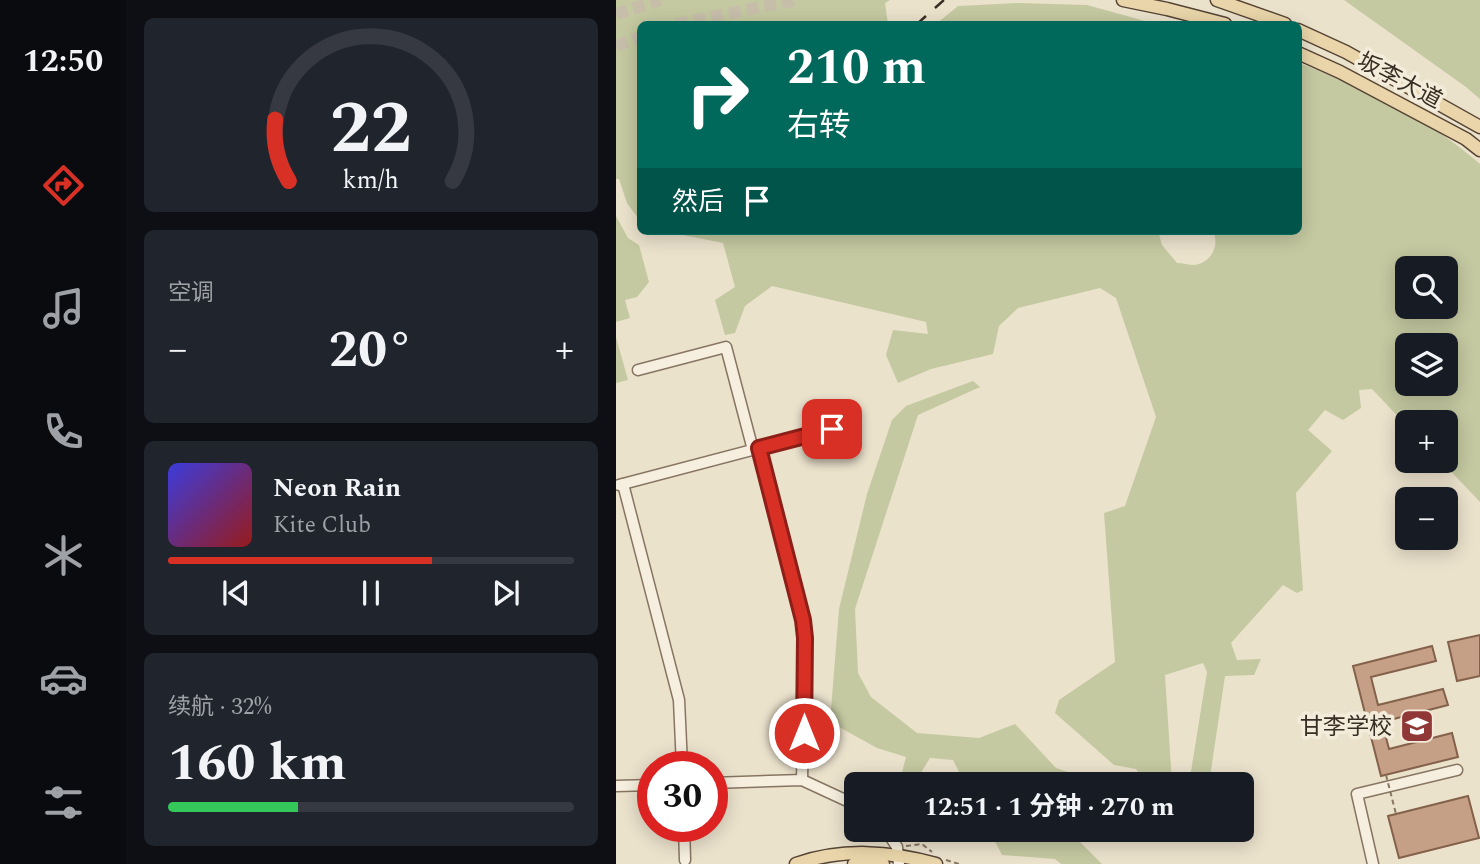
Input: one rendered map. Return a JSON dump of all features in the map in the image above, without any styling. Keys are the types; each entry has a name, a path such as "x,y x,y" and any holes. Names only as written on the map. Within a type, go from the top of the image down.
{"main road":[{"path":"1123,0 1213,21"},
{"path":"1217,0 1276,21"},
{"name":"坂李大道","path":"1302,32 1346,52 1480,127"},
{"name":"坂李大道","path":"1302,54 1466,139 1480,150"},
{"path":"796,864 841,854 936,864"},
{"path":"854,864 883,864"}],"street":[{"path":"638,370 726,347 804,629 802,780"},
{"path":"681,751 679,700 620,484 832,429"},
{"path":"1373,864 1357,794 1457,770"},
{"path":"728,782 802,780 844,799"},
{"path":"616,786 637,785"},
{"path":"684,842 685,860"},
{"path":"894,842 899,860"}],"path":[{"path":"1385,775 1396,814"}],"green space":[{"path":"616,0 890,0 885,3 888,21 637,21 637,217 627,203 619,179 616,179"},
{"path":"1344,0 1480,0 1480,99 1466,87"},
{"path":"1019,3 1087,5 1145,21 940,21 958,6"},
{"path":"1302,64 1394,106 1439,133 1480,164 1480,502 1452,473 1458,473 1458,410 1395,410 1395,413 1372,389 1359,390 1361,408 1343,420 1325,410 1308,430 1332,451 1296,493 1303,590 1297,593 1283,585 1231,643 1237,660 1261,659 1254,675 1225,676 1211,772 1191,772 1207,672 1203,663 1165,675 1171,772 1138,772 1136,769 1114,765 1055,713 1059,700 1115,662 1104,513 1125,506 1156,417 1116,298 1100,288 1018,308 999,326 993,354 931,369 898,383 886,355 893,330 928,334 926,322 772,286 745,306 735,333 725,335 715,300 735,287 723,243 683,235 1159,235 1162,245 1177,263 1194,265 1209,257 1215,248 1214,235 1302,235"},
{"path":"616,216 628,238 639,245 649,282 637,297 625,300 630,318 616,322"},
{"path":"616,337 628,380 616,383"},
{"path":"973,381 980,387 918,415 855,609 858,673 871,697 917,733 979,738 1015,724 1056,768 1068,772 959,772 953,760 930,758 921,772 902,772 906,757 877,748 830,722 839,609 867,494 892,420 906,406"},
{"path":"995,842 1080,842 1102,864 1061,864 1055,859 1002,855"}],"building":[{"path":"1480,635 1480,676 1457,681 1448,642"},
{"path":"1432,646 1436,661 1371,677 1378,705 1443,689 1448,705 1382,722 1389,749 1452,733 1458,757 1381,776 1353,666"},
{"path":"1468,796 1479,838 1399,858 1388,816"}],"tunnel":[{"path":"616,14 660,0"},
{"path":"691,21 795,0"},
{"path":"616,46 637,38"}],"railway":[{"path":"920,21 944,0"}],"place":[{"name":"甘李学校","path":"1417,726"}],"route":[{"path":"804,733 803,620 759,448 832,429"}]}
